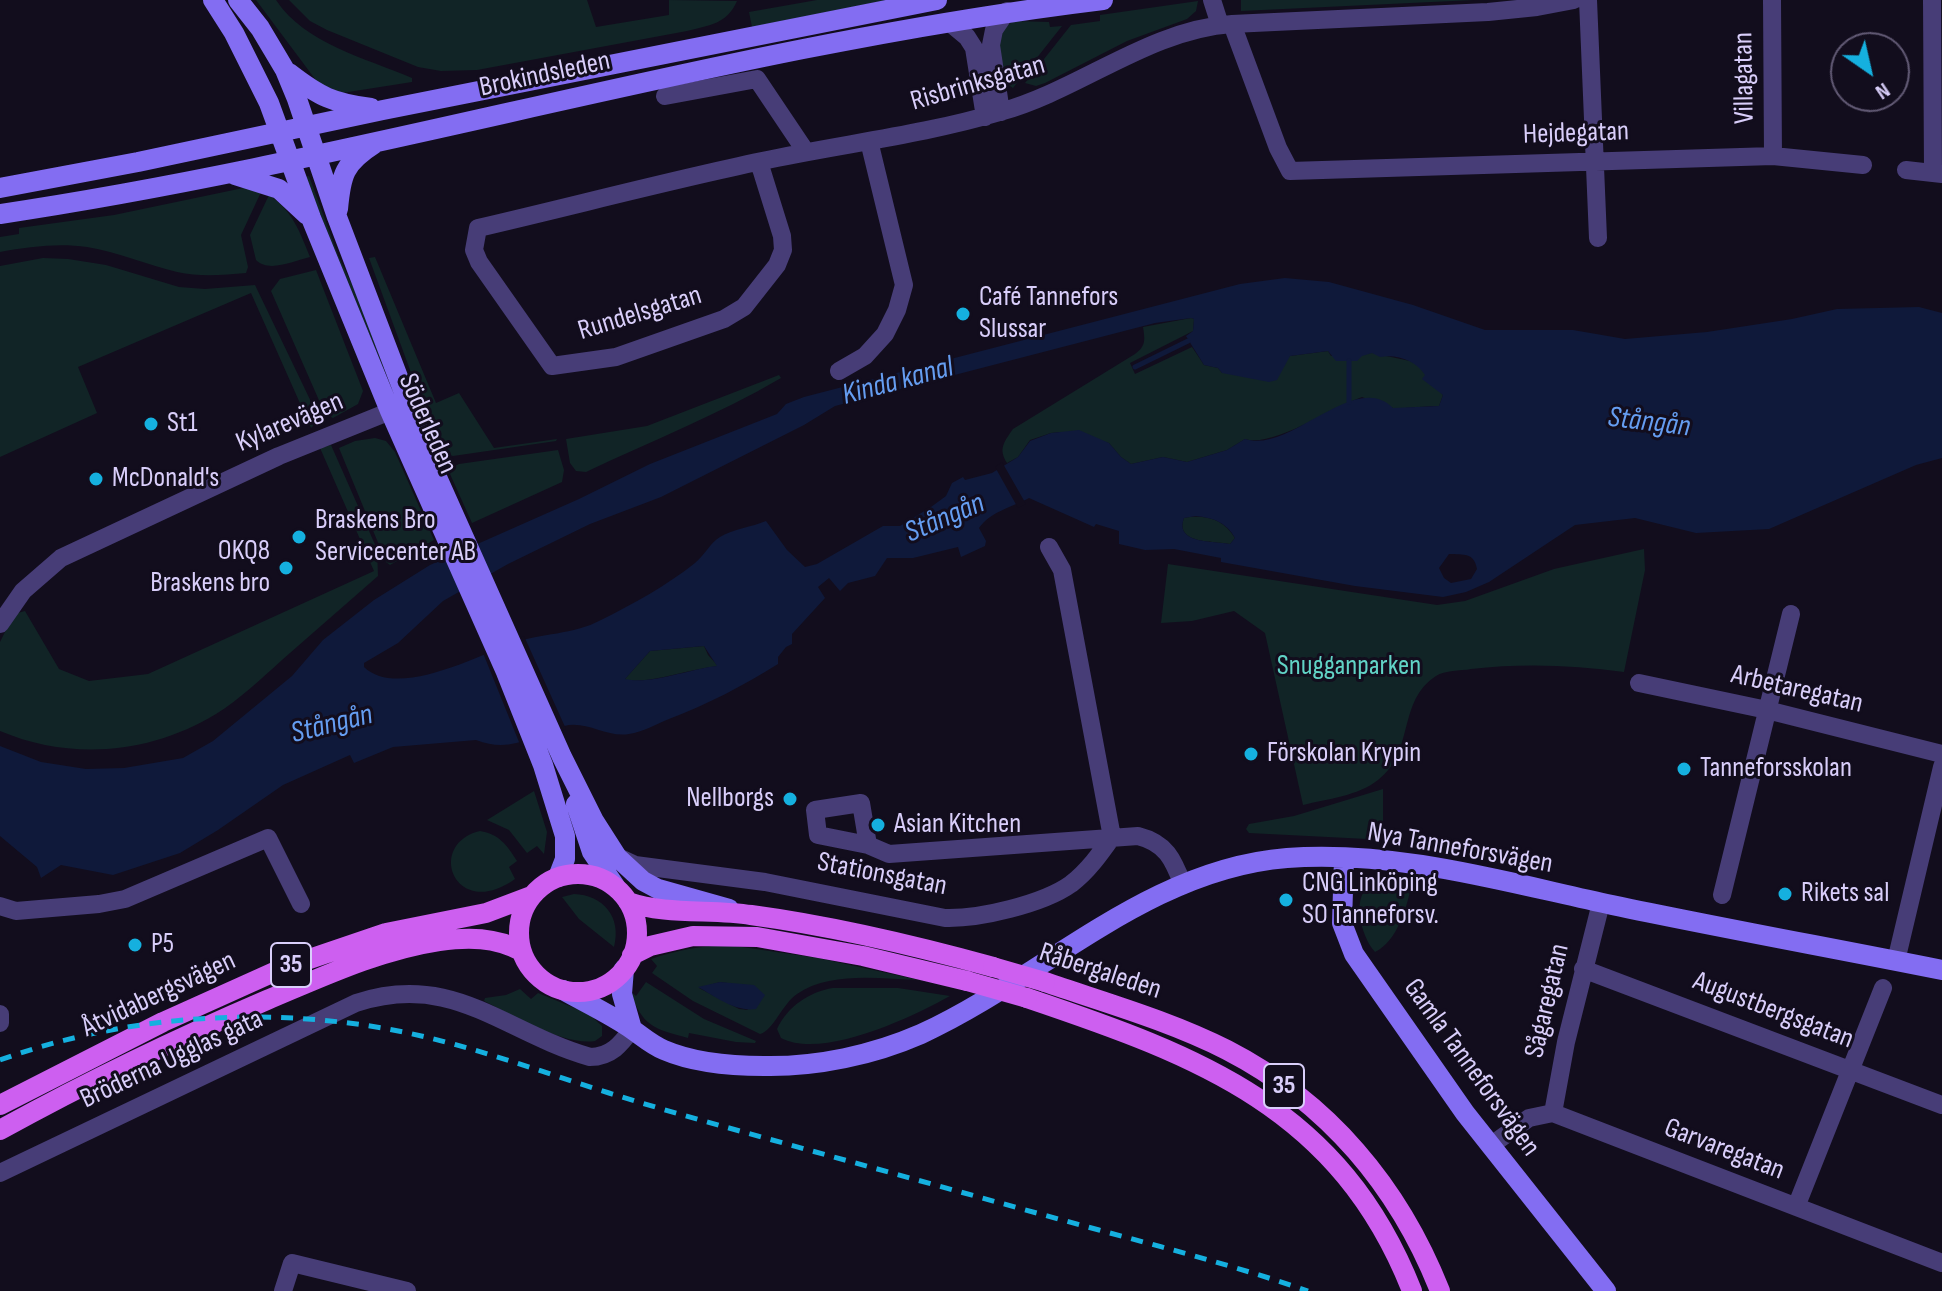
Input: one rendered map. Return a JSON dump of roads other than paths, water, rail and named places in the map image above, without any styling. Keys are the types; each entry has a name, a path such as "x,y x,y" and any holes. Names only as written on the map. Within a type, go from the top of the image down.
{"main road":[{"name":"Söderleden","path":"213,0 249,61 311,218 442,510 543,765 565,836 565,859 558,877"},
{"name":"Söderleden","path":"238,0 260,28 285,70 307,127 398,408"},
{"name":"Brokindsleden","path":"0,188 937,0"},
{"name":"Brokindsleden","path":"0,214 118,196 227,174 524,108 949,22 1007,11 1103,0"},
{"path":"285,70 320,96 383,110"},
{"path":"337,217 343,174 352,159 378,141"},
{"path":"227,174 271,185 287,195 311,218"},
{"name":"Söderleden","path":"442,510 562,757 599,830 617,857 643,881 658,889 748,914"},
{"name":"Söderleden","path":"562,757 586,838 621,894"},
{"name":"Nya Tanneforsvägen","path":"563,990 665,1050 729,1064 784,1067 855,1055 918,1035 952,1018 1063,950 1159,895 1183,885 1229,869 1270,860 1344,858 1451,869 1601,903 1942,970"},
{"name":"Gamla Tanneforsvägen","path":"1344,858 1342,923 1354,954 1455,1100 1606,1291"},
{"name":"35","path":"531,896 558,877 573,874 588,875 621,894"},
{"path":"621,894 636,923 636,944 628,962 622,994 632,1029"},
{"name":"Råbergaleden","path":"621,894 649,908 748,914 875,937 993,967 1175,1027 1227,1050 1303,1099 1334,1126 1378,1176 1416,1235 1440,1291"},
{"path":"531,896 521,917 521,951 537,976 563,990"},
{"name":"Åtvidabergsvägen","path":"0,1105 149,1029 283,968 386,933 486,913 531,896"},
{"name":"Råbergaleden","path":"628,962 650,946 693,936 757,937 863,956 967,981 1027,998 1169,1049 1241,1087 1283,1115 1315,1142 1357,1191 1393,1246 1412,1291"},
{"name":"Åtvidabergsvägen","path":"0,1130 70,1092 215,1023 370,959 419,945 460,939 497,940 521,951"},
{"name":"35","path":"563,990 577,992 603,986 628,962"}],"street":[{"path":"1212,0 1226,24"},
{"name":"Risbrinksgatan","path":"806,152 993,114 1047,96 1168,39 1226,24 1488,12 1574,0"},
{"path":"1588,0 1598,238"},
{"name":"Villagatan","path":"1772,0 1773,156"},
{"path":"1906,170 1937,173 1932,0"},
{"path":"993,114 991,37 1007,11"},
{"path":"949,22 967,37 974,48 993,114"},
{"name":"Hejdegatan","path":"1226,24 1290,171 1773,156 1863,165"},
{"path":"665,96 757,79 806,152"},
{"path":"839,371 865,356 885,334 897,310 904,285 869,141"},
{"name":"Rundelsgatan","path":"759,162 784,244 777,265 751,299 735,313 627,354 552,366 476,255 474,243 478,228 759,162 806,152"},
{"name":"Kylarevägen","path":"0,624 23,591 61,558 279,456 398,408"},
{"path":"1049,547 1062,570 1112,837"},
{"path":"1722,895 1791,614"},
{"name":"Arbetaregatan","path":"1639,683 1767,710 1942,754"},
{"path":"1896,961 1942,767"},
{"name":"Stationsgatan","path":"868,845 889,854 1138,836 1158,843 1169,852 1183,885"},
{"name":"Stationsgatan","path":"617,857 635,865 765,882 945,918 961,918 1000,911 1068,887 1091,866 1112,837"},
{"path":"0,906 16,911 125,899 268,838 301,904"},
{"name":"Sågaregatan","path":"1553,1113 1583,969 1601,903"},
{"name":"Augustbergsgatan","path":"1583,969 1942,1105"},
{"path":"1796,1207 1883,988"},
{"name":"Bröderna Ugglas gata","path":"0,1173 356,1003 378,996 427,993 449,998 590,1057 600,1057 613,1051 632,1029"},
{"path":"0,1014 0,1023"},
{"path":"1490,1146 1529,1118 1553,1113"},
{"name":"Garvaregatan","path":"1553,1113 1942,1263"},
{"path":"283,1291 292,1263 407,1291"}],"water":[{"path":"1285,278 1329,282 1413,305 1485,330 1573,330 1625,339 1707,332 1837,309 1919,307 1942,313 1942,458 1916,465 1769,529 1696,533 1635,518 1575,525 1489,582 1443,597 1355,586 1221,562 1221,558 1174,549 1145,550 1119,544 1119,531 1096,524 1094,527 1029,498 984,522 979,528 986,541 985,546 961,557 958,547 913,558 887,558 875,576 848,583 840,591 829,578 818,587 825,598 792,634 792,644 778,657 778,664 711,701 639,732 621,735 572,725 511,744 489,744 476,740 393,747 354,763 350,755 283,785 180,853 113,875 61,865 41,878 37,867 0,836 0,746 41,762 86,769 124,768 183,758 213,741 292,676 323,640 374,600 430,565 650,464 777,414 786,404 804,397 1240,284","holes":["1194,319 1193,331 1186,336 1204,365 1218,368 1222,373 1269,382 1277,380 1290,356 1328,351 1336,361 1357,361 1372,353 1411,362 1425,375 1422,379 1443,395 1439,406 1393,408 1378,399 1360,398 1282,435 1263,440 1245,439 1227,450 1187,462 1163,457 1131,464 1109,443 1079,430 1051,433 1030,441 1018,457 992,473 965,480 963,477 952,483 946,496 900,526 883,526 817,564 805,567 787,550 766,521 720,537 698,560 673,579 590,625 513,643 459,665 416,677 396,679 378,676 364,667 364,663 398,643 443,601 508,564 590,524 661,497 804,425 835,406 1155,323","1196,516 1213,520 1228,528 1235,538 1230,544 1197,540 1185,533 1182,526 1184,518","1449,554 1471,557 1477,569 1471,579 1451,583 1439,568","704,646 717,666 658,678 625,679 650,651"]},
{"path":"720,982 754,985 765,995 756,1009 748,1009 726,1003 698,987"}],"waterway":[{"path":"1135,367 1188,341"},
{"path":"1349,361 1349,402"}],"railway":[{"path":"0,1060 94,1033 192,1019 291,1018 388,1029 472,1049 659,1108 1204,1259 1308,1291"}],"place":[{"name":"Café Tannefors Slussar","path":"963,314"},
{"name":"St1","path":"151,424"},
{"name":"McDonald's","path":"96,479"},
{"name":"Braskens Bro Servicecenter AB","path":"299,537"},
{"name":"OKQ8 Braskens bro","path":"286,568"},
{"name":"Förskolan Krypin","path":"1251,754"},
{"name":"Tanneforsskolan","path":"1684,769"},
{"name":"Nellborgs","path":"790,799"},
{"name":"Asian Kitchen","path":"878,825"},
{"name":"Rikets sal","path":"1785,894"},
{"name":"CNG Linköping SO Tanneforsv.","path":"1286,900"},
{"name":"P5","path":"135,945"}],"water label":[{"name":"Kinda kanal","path":"898,382"},
{"name":"Stångån","path":"1649,423"},
{"name":"Stångån","path":"945,519"},
{"name":"Stångån","path":"332,725"}],"park label":[{"name":"Snugganparken","path":"1349,667"}]}
